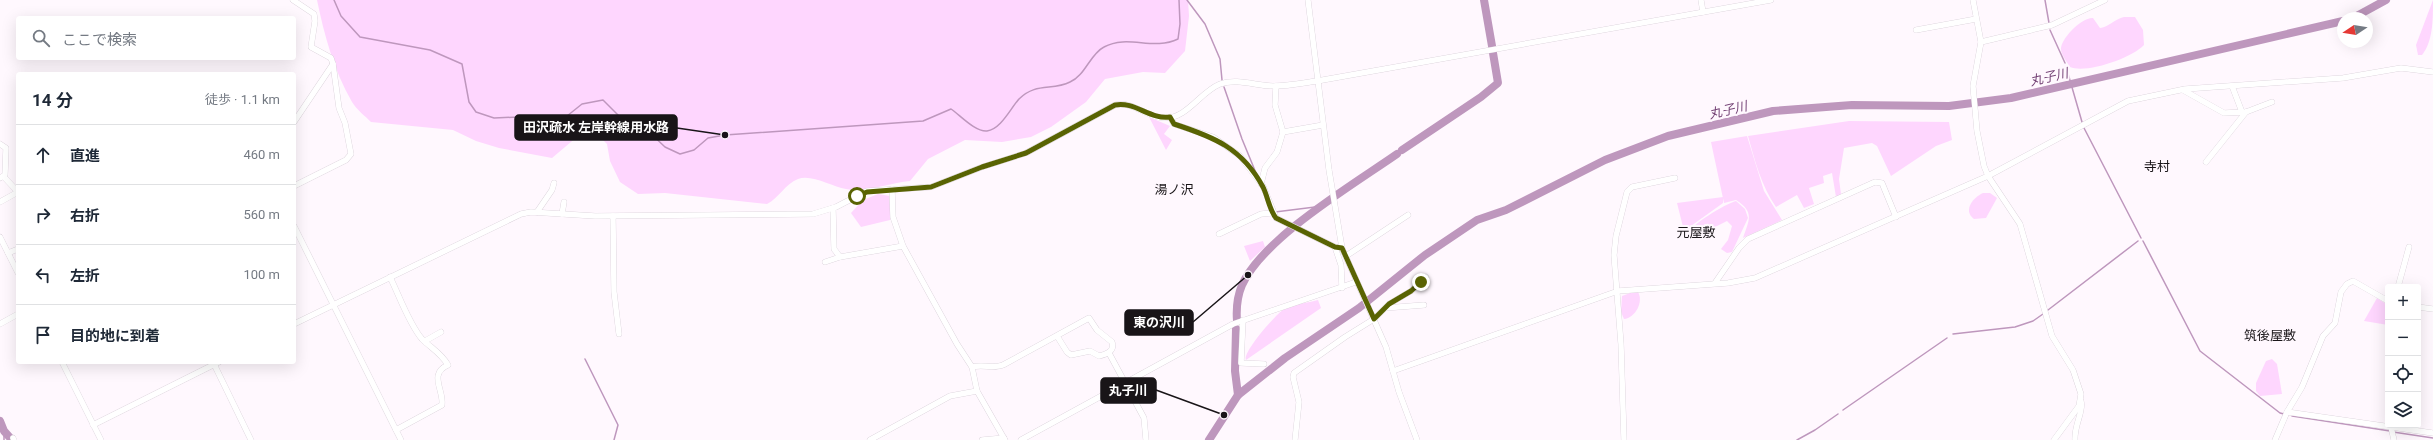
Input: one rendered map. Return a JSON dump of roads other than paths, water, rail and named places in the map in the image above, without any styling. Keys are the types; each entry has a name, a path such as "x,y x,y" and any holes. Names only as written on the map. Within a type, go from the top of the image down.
{"street":[{"path":"293,0 314,14 315,21 311,47 331,58 338,108 346,129 350,158 296,185"},
{"path":"1308,0 1323,125 1342,248 1374,319 1417,440"},
{"path":"1701,0 1703,12"},
{"path":"296,323 515,215 537,212 612,216 813,214 833,208 867,192 916,190 931,187 982,167 1026,153 1115,105 1128,104 1157,116 1170,117 1184,112 1220,85 1237,82 1276,86 1317,81 1771,0"},
{"path":"1973,0 1981,42 1974,86 1976,121 1988,176 2020,224 2052,336 2073,370 2079,386 2083,409 2075,425 2075,440"},
{"path":"1981,42 2052,25 2105,0"},
{"path":"1916,30 1976,19"},
{"path":"296,119 333,64"},
{"path":"1393,371 1618,291 1755,278 1988,176 2128,100 2183,90 2350,78 2401,68 2433,72"},
{"path":"1261,184 1265,168 1278,152 1283,132 1275,106 1276,86"},
{"path":"2232,86 2244,112"},
{"path":"2183,90 2220,112 2244,112 2272,102"},
{"path":"2206,162 2244,112"},
{"path":"1170,117 1174,124 1225,144 1240,156 1261,184 1272,213 1276,218 1335,247 1342,248"},
{"path":"1283,132 1323,125"},
{"path":"0,144 6,148 2,178 16,190"},
{"path":"1624,440 1618,291 1614,255 1616,236 1627,192 1636,185 1674,178"},
{"path":"1715,283 1738,248 1748,239 1875,182 1882,183 1896,217"},
{"path":"537,212 552,190 554,183"},
{"path":"892,190 893,217 903,246 957,344 972,366 977,391 1005,439 982,440"},
{"path":"0,202 16,193"},
{"path":"562,214 564,202"},
{"path":"833,208 834,249 840,257"},
{"path":"1219,234 1261,214 1272,213"},
{"path":"1346,256 1408,215"},
{"path":"612,216 614,292 619,334"},
{"path":"296,230 400,440"},
{"path":"0,237 16,269"},
{"path":"825,262 840,257 903,246"},
{"path":"2399,284 2409,246"},
{"path":"1335,247 1341,265 1342,288"},
{"path":"8,253 16,250"},
{"path":"390,277 416,329 425,341 443,355 448,365 443,367 438,376 442,405 396,430"},
{"path":"1295,440 1299,402 1293,377 1294,373 1374,319 1394,300 1411,291 1426,277"},
{"path":"2275,440 2287,412 2302,387 2323,336 2335,323 2339,298 2347,284 2353,281 2385,299"},
{"path":"1021,440 1243,320 1357,284"},
{"path":"1385,308 1424,305"},
{"path":"2421,307 2433,309"},
{"path":"0,324 16,315"},
{"path":"972,366 979,365 997,368 1089,318 1097,330 1112,342 1112,348 1109,353 1099,356 1088,351 1071,355 1067,352 1057,336"},
{"path":"1243,320 1241,363 1264,364"},
{"path":"425,341 441,332"},
{"path":"1109,353 1144,418 1146,440"},
{"path":"63,364 100,440"},
{"path":"93,425 213,364"},
{"path":"215,364 251,440"},
{"path":"870,440 950,396 977,391"},
{"path":"2054,440 2081,401"},
{"path":"2287,412 2391,429 2433,433"},
{"path":"2391,429 2394,440"}],"waterway":[{"path":"334,0 341,16 360,37 430,50 462,64 469,102 476,112 494,118 519,117 543,123 562,120 582,104 603,100 628,125 644,127 665,147 680,154 694,150 708,138 725,135 923,121 951,109 968,123 982,131 987,131 997,127 1019,99 1025,94 1032,90 1063,85 1075,79 1080,75 1099,50 1104,47 1113,43 1122,42 1159,43 1178,39 1180,24 1179,0"},
{"path":"1187,0 1205,24 1220,59 1222,80"},
{"path":"1484,0 1492,46"},
{"path":"2045,0 2049,23"},
{"name":"丸子川","path":"2364,12 2386,0"},
{"name":"丸子川","path":"1209,440 1238,395 1285,358 1359,308 1425,255 1477,220 1506,210 1605,160 1668,136 1773,111 1852,105 1949,106 2011,98 2337,22"},
{"path":"2050,30 2065,63"},
{"path":"1402,150 1481,97 1498,83 1493,53"},
{"path":"2067,70 2082,122"},
{"path":"1224,87 1242,139 1256,173"},
{"path":"2084,128 2141,238"},
{"path":"1237,321 1237,303 1242,285 1253,267 1269,249 1311,213 1397,154"},
{"path":"1275,212 1323,206"},
{"path":"2048,310 2138,241"},
{"path":"2143,241 2200,351 2280,413 2284,414"},
{"path":"1953,334 2015,327 2033,321 2043,314"},
{"path":"1236,329 1235,371 1238,395"},
{"path":"1843,410 1947,338"},
{"path":"585,359 618,425 614,440"},
{"path":"1797,440 1838,414"},
{"path":"2292,416 2390,431"},
{"path":"0,421 4,431 12,440"},
{"path":"4,431 4,440"},
{"path":"2393,432 2433,438"}],"place":[{"name":"田沢疏水 左岸幹線用水路","path":"725,135"},
{"name":"東の沢川","path":"1248,275"},
{"name":"丸子川","path":"1224,415"}],"district":[{"name":"寺村","path":"2157,166"},
{"name":"湯ノ沢","path":"1174,189"},
{"name":"元屋敷","path":"1696,232"},
{"name":"筑後屋敷","path":"2270,335"}]}
